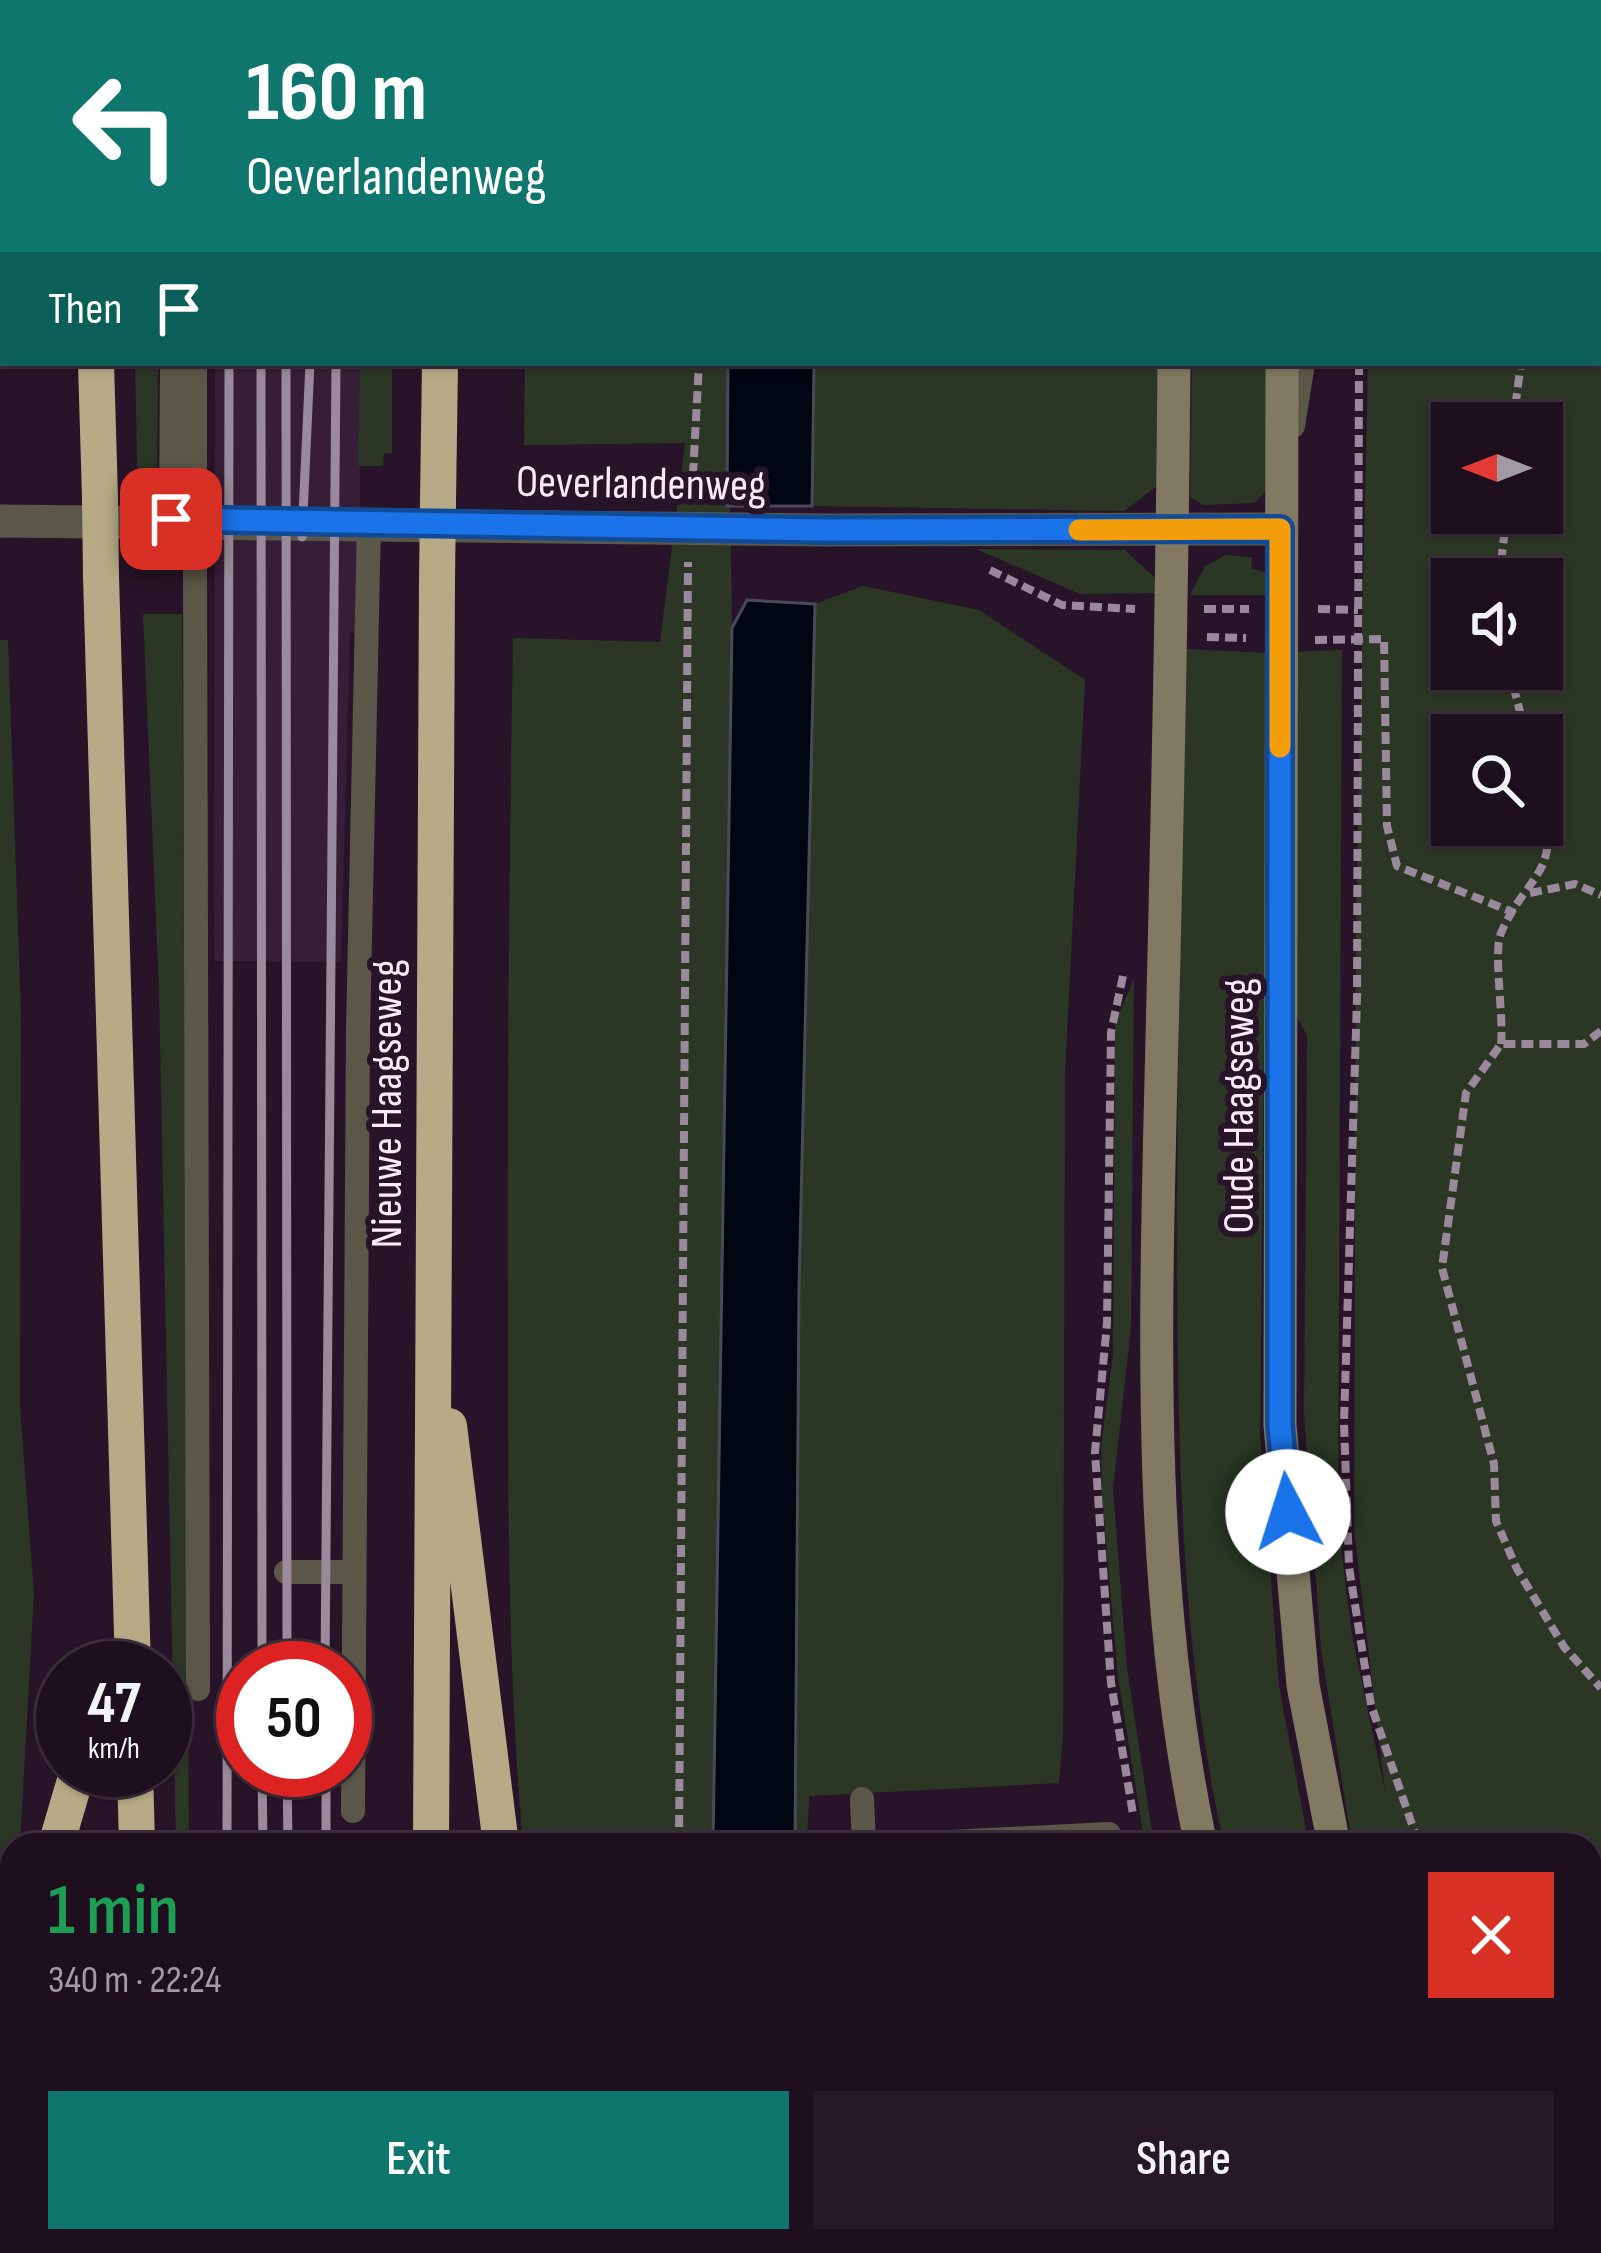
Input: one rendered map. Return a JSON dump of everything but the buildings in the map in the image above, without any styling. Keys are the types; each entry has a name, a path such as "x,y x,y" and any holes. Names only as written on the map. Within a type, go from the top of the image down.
{"highway":[{"path":"96,366 132,1641"},
{"name":"Nieuwe Haagseweg","path":"431,1833 440,366"},
{"path":"432,1288 500,1833"},
{"path":"117,1641 131,1595"},
{"path":"60,1833 71,1797"},
{"path":"136,1797 137,1833"}],"main road":[{"name":"Oude Haagseweg","path":"1174,366 1159,1178 1159,1485 1192,1833"},
{"name":"Oude Haagseweg","path":"1282,366 1280,1425 1303,1685 1332,1833"}],"street":[{"name":"Oeverlandenweg","path":"0,520 183,511 369,521 824,530 1173,530 1280,520"}],"lane":[{"path":"172,366 183,511 195,572 198,1689"},
{"path":"183,511 195,366"},
{"path":"1280,520 1303,366"},
{"path":"353,1811 369,521"},
{"path":"286,1572 354,1572"},
{"path":"862,1799 863,1833"}],"path":[{"path":"679,1833 699,366"},
{"path":"1359,366 1357,997 1344,1423 1349,1567 1371,1705 1415,1833"},
{"path":"1516,402 1522,366"},
{"path":"985,568 1062,605 1358,610"},
{"path":"1384,639 1387,826 1397,866 1515,913"},
{"path":"1549,846 1545,864 1499,936 1502,1044 1466,1093 1442,1268 1494,1464 1496,1521 1517,1569 1564,1647 1601,1688"},
{"path":"1528,893 1575,884 1601,895"},
{"path":"1123,971 1111,1032 1106,1358 1095,1452 1111,1683 1136,1833"},
{"path":"1502,1044 1584,1044 1601,1031"}],"shaded area":[{"path":"215,366 360,366 360,633 350,633 341,962 214,961"},
{"path":"728,366 814,366 812,506 727,506"},
{"path":"747,600 815,604 799,1288 795,1833 713,1833 732,628"}],"green space":[{"path":"135,366 158,366 157,505 138,504"},
{"path":"360,366 392,366 392,453 384,454 383,466 358,466"},
{"path":"525,366 728,366 732,628 713,1833 522,1833 508,1464 513,638 660,642 685,443 524,445"},
{"path":"814,366 1158,366 1161,483 1124,511 812,506"},
{"path":"1192,366 1270,366 1268,489 1254,503 1203,505 1190,497"},
{"path":"1368,366 1601,366 1601,1833 1351,1833 1321,1649 1304,1413 1307,1035 1291,1008 1288,652 1342,650 1338,1521 1352,1635 1385,1791 1354,1529 1356,916"},
{"path":"976,549 1125,550 1155,578 1160,593 1080,594"},
{"path":"1226,555 1252,557 1251,568 1266,573 1267,595 1190,595 1205,566"},
{"path":"863,586 979,610 1085,680 1065,1075 1063,1736 1059,1783 809,1796 807,1833 795,1833 799,1288 815,604"},
{"path":"143,614 182,614 188,1641 172,1641 159,990"},
{"path":"0,640 8,640 21,1013 20,1406 34,1594 21,1833 0,1833"},
{"path":"1185,649 1268,653 1260,1433 1279,1686 1307,1833 1222,1833 1210,1772 1190,1626 1181,1480 1179,1030"},
{"path":"1134,979 1131,1327 1113,1489 1127,1668 1152,1833 1143,1833 1118,1677 1102,1497 1101,1446 1113,1354 1115,1023"},
{"path":"175,1797 189,1797 189,1833 176,1833"}],"railway":[{"path":"227,1833 229,366"},
{"path":"261,366 262,1641"},
{"path":"286,366 287,1641"},
{"path":"302,537 310,366"},
{"path":"325,1641 336,366"},
{"path":"262,1797 263,1833"},
{"path":"287,1797 288,1833"},
{"path":"326,1797 326,1833"}],"slow traffic":[{"path":"1079,530 1280,529 1280,747"}],"route":[{"path":"171,519 824,530 1280,529 1284,1112 1280,1425 1288,1512"}]}
